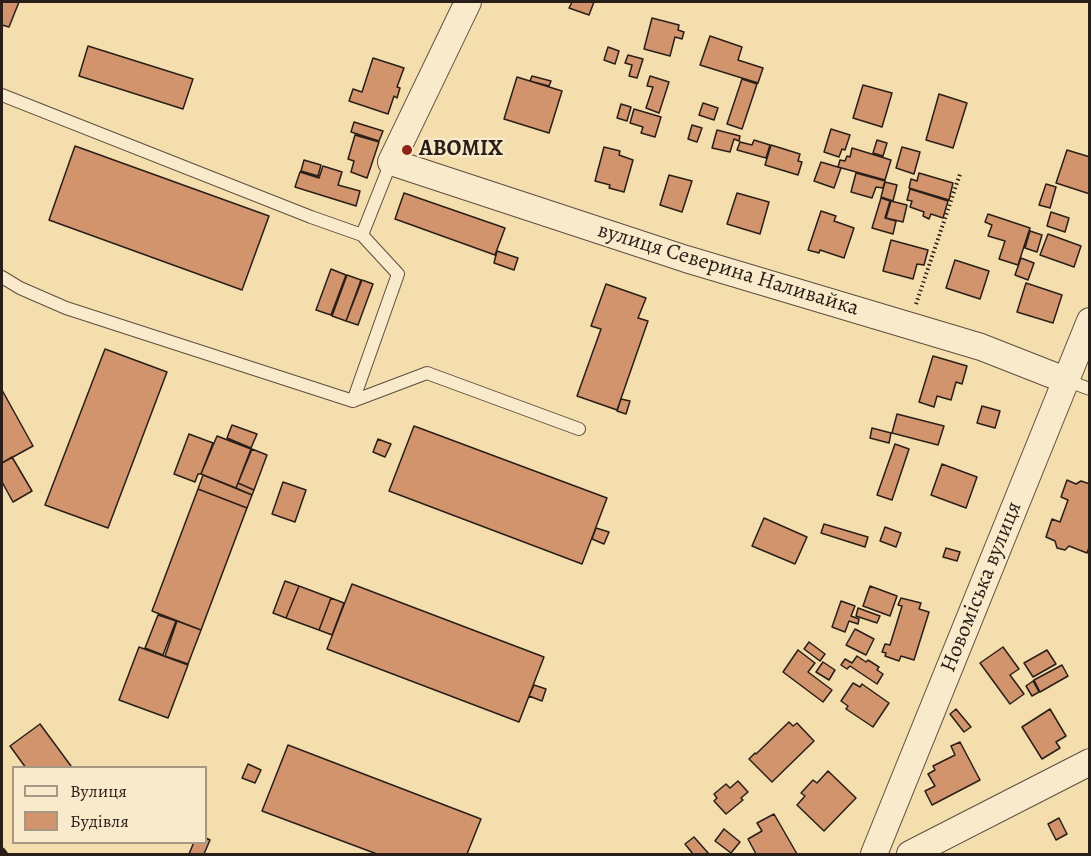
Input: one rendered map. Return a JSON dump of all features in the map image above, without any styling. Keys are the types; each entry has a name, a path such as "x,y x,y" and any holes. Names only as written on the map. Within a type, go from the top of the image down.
{"street":[{"path":"391,162 468,2"},
{"name":"вулиця Северина Наливайка","path":"391,162 686,259 981,347 1065,380"},
{"name":"Новоміська вулиця","path":"874,855 1089,321"},
{"path":"910,855 1089,762"}],"lane":[{"path":"2,95 362,235 398,274 353,401"},
{"path":"362,235 391,162"},
{"path":"2,277 20,288 66,308 353,401 428,373 579,429"},
{"path":"1065,380 1089,389"}],"path":[{"path":"909,326 960,174"}],"building":[{"path":"2,2 19,2 9,27 2,25"},
{"path":"572,2 594,2 589,15 569,8"},
{"path":"652,18 679,25 678,30 684,32 682,39 675,37 670,56 644,49"},
{"path":"710,36 742,47 738,60 763,68 758,83 700,65"},
{"path":"88,46 193,79 183,109 79,76"},
{"path":"608,47 619,51 615,64 604,60"},
{"path":"628,55 643,59 637,78 629,76 632,65 625,63"},
{"path":"373,58 404,68 397,87 400,88 397,98 394,96 388,114 349,101 353,89 362,92"},
{"path":"532,76 551,81 549,86 530,81"},
{"path":"650,76 669,82 659,113 646,108 653,87 647,86"},
{"path":"517,77 562,91 549,133 504,119"},
{"path":"742,79 757,84 742,129 727,124"},
{"path":"863,85 892,93 882,127 853,118"},
{"path":"939,94 967,103 953,148 926,140"},
{"path":"703,103 718,108 714,120 699,115"},
{"path":"621,104 631,107 627,121 617,118"},
{"path":"634,109 661,117 655,137 641,133 643,127 630,123"},
{"path":"354,122 383,131 379,141 351,132"},
{"path":"692,125 702,128 697,142 688,139"},
{"path":"831,129 850,135 845,150 842,149 839,157 824,152"},
{"path":"717,130 740,136 739,141 734,139 730,152 712,148"},
{"path":"355,135 379,142 367,178 351,172 354,161 348,159"},
{"path":"754,140 770,145 766,158 737,150 740,142 752,145"},
{"path":"877,140 887,143 883,156 873,153"},
{"path":"771,145 800,154 798,161 802,162 798,175 765,165"},
{"path":"75,146 269,216 242,290 49,220"},
{"path":"604,147 620,151 619,155 633,160 624,192 595,181"},
{"path":"902,147 920,152 914,174 896,168"},
{"path":"852,148 891,160 885,180 838,167 840,160 845,161 847,156 850,157"},
{"path":"1067,150 1090,157 1090,194 1056,183"},
{"path":"304,160 321,165 318,176 301,171"},
{"path":"821,162 841,168 834,188 814,181"},
{"path":"323,166 342,172 338,185 360,191 356,206 295,187 300,172 319,178"},
{"path":"856,173 885,181 883,188 876,187 872,198 851,192"},
{"path":"919,173 953,183 949,200 909,188 911,179 917,181"},
{"path":"669,175 692,181 682,212 660,205"},
{"path":"885,182 897,185 893,201 881,197"},
{"path":"1046,184 1056,187 1050,208 1039,205"},
{"path":"910,189 948,201 943,218 931,214 929,219 923,216 924,212 910,207 912,201 907,200"},
{"path":"404,193 505,228 495,255 395,219"},
{"path":"737,193 769,202 760,234 727,224"},
{"path":"881,198 890,201 885,218 896,221 893,234 872,228"},
{"path":"891,201 907,205 903,222 886,218"},
{"path":"821,211 836,216 834,221 854,228 844,258 820,250 819,253 808,250"},
{"path":"1051,212 1069,218 1065,232 1047,226"},
{"path":"988,214 1030,228 1018,265 999,259 1005,241 988,236 992,225 985,222"},
{"path":"1030,231 1042,235 1037,252 1025,248"},
{"path":"1048,234 1081,246 1074,267 1040,255"},
{"path":"891,240 928,250 924,265 917,264 913,279 883,271"},
{"path":"497,251 518,258 514,270 494,263"},
{"path":"1021,258 1034,263 1028,280 1015,275"},
{"path":"955,260 989,271 980,299 946,288"},
{"path":"331,269 346,275 331,315 316,310"},
{"path":"347,275 361,280 346,321 332,316"},
{"path":"362,280 373,284 358,325 346,321"},
{"path":"1026,283 1062,295 1053,323 1017,312"},
{"path":"606,284 646,298 638,318 648,321 617,410 577,396 601,329 591,326"},
{"path":"105,349 167,372 108,528 45,505"},
{"path":"933,356 967,366 962,384 956,382 951,400 937,396 934,407 919,402"},
{"path":"2,390 33,446 2,463"},
{"path":"621,399 630,401 626,414 617,411"},
{"path":"982,406 1000,411 995,428 977,423"},
{"path":"897,414 944,426 938,445 892,433"},
{"path":"232,425 257,434 251,448 227,438"},
{"path":"414,426 607,498 582,564 389,491"},
{"path":"872,428 891,433 889,443 870,438"},
{"path":"189,434 213,443 201,474 198,474 195,482 174,474"},
{"path":"217,436 251,449 236,488 201,474"},
{"path":"378,439 391,444 385,457 373,452"},
{"path":"895,444 909,449 892,500 877,495"},
{"path":"252,449 267,455 254,490 238,483"},
{"path":"12,457 32,491 13,502 2,482 2,463"},
{"path":"942,464 977,477 966,508 931,495"},
{"path":"203,475 252,495 247,508 198,489"},
{"path":"1067,480 1076,484 1081,481 1090,484 1090,545 1087,553 1069,546 1065,550 1057,548 1055,541 1046,537 1052,519 1060,522 1068,500 1061,497"},
{"path":"283,482 306,490 295,522 272,514"},
{"path":"238,483 254,490 252,495 236,488"},
{"path":"198,489 247,508 201,630 152,611"},
{"path":"764,518 807,537 795,564 752,546"},
{"path":"824,524 868,537 865,547 821,533"},
{"path":"885,527 901,533 896,547 880,541"},
{"path":"596,528 609,532 604,544 592,539"},
{"path":"946,548 960,552 957,561 943,557"},
{"path":"285,581 299,586 286,618 273,613"},
{"path":"352,584 544,657 519,722 327,649"},
{"path":"299,586 331,598 319,630 286,618"},
{"path":"870,586 897,596 890,616 863,606"},
{"path":"331,598 344,603 332,635 319,630"},
{"path":"901,598 921,603 919,609 929,612 914,660 901,656 899,661 885,656 886,653 882,652 885,644 890,645 902,606 898,605"},
{"path":"841,601 855,606 851,616 859,619 858,624 849,621 845,632 832,627"},
{"path":"858,608 880,616 877,623 856,616"},
{"path":"158,615 176,621 163,655 145,648"},
{"path":"177,621 201,630 188,664 165,656"},
{"path":"855,629 874,639 866,655 846,645"},
{"path":"809,642 825,654 820,661 804,649"},
{"path":"139,647 188,665 168,718 119,700"},
{"path":"1003,647 1019,669 1010,675 1024,694 1010,704 980,663"},
{"path":"798,650 815,663 808,672 832,690 823,702 783,672"},
{"path":"1047,650 1056,664 1033,677 1024,663"},
{"path":"857,656 879,667 877,670 883,674 877,684 850,666 847,669 841,665 845,659 852,663"},
{"path":"823,662 835,670 829,680 816,672"},
{"path":"1062,665 1068,676 1040,692 1034,680"},
{"path":"1033,681 1039,692 1032,696 1026,686"},
{"path":"853,683 860,687 862,684 889,703 873,727 846,709 848,706 841,701"},
{"path":"534,685 546,689 542,701 529,696"},
{"path":"956,709 971,727 964,732 950,714"},
{"path":"1050,709 1066,736 1056,742 1060,748 1042,759 1022,727"},
{"path":"789,722 793,726 797,723 814,741 772,782 749,759"},
{"path":"40,724 71,766 25,766 10,746"},
{"path":"960,742 980,780 932,805 925,791 935,786 928,774 935,770 933,766 955,755 951,746"},
{"path":"288,745 481,819 467,854 377,854 262,811"},
{"path":"248,764 261,770 255,783 242,778"},
{"path":"828,771 856,798 824,831 797,805 805,796 801,793 813,780 817,783"},
{"path":"738,781 748,792 741,798 743,800 726,814 714,801 717,798 714,794 726,784 730,788"},
{"path":"774,814 797,854 756,854 748,839 762,831 757,823"},
{"path":"1059,818 1067,834 1056,840 1048,824"},
{"path":"724,829 740,842 731,853 715,841"},
{"path":"694,837 709,854 693,854 685,844"},
{"path":"207,838 210,840 204,854 189,854 193,844 207,844"}],"railway":[{"path":"2,849 6,854"}],"place":[{"name":"ABOMIX","path":"407,150"}]}
